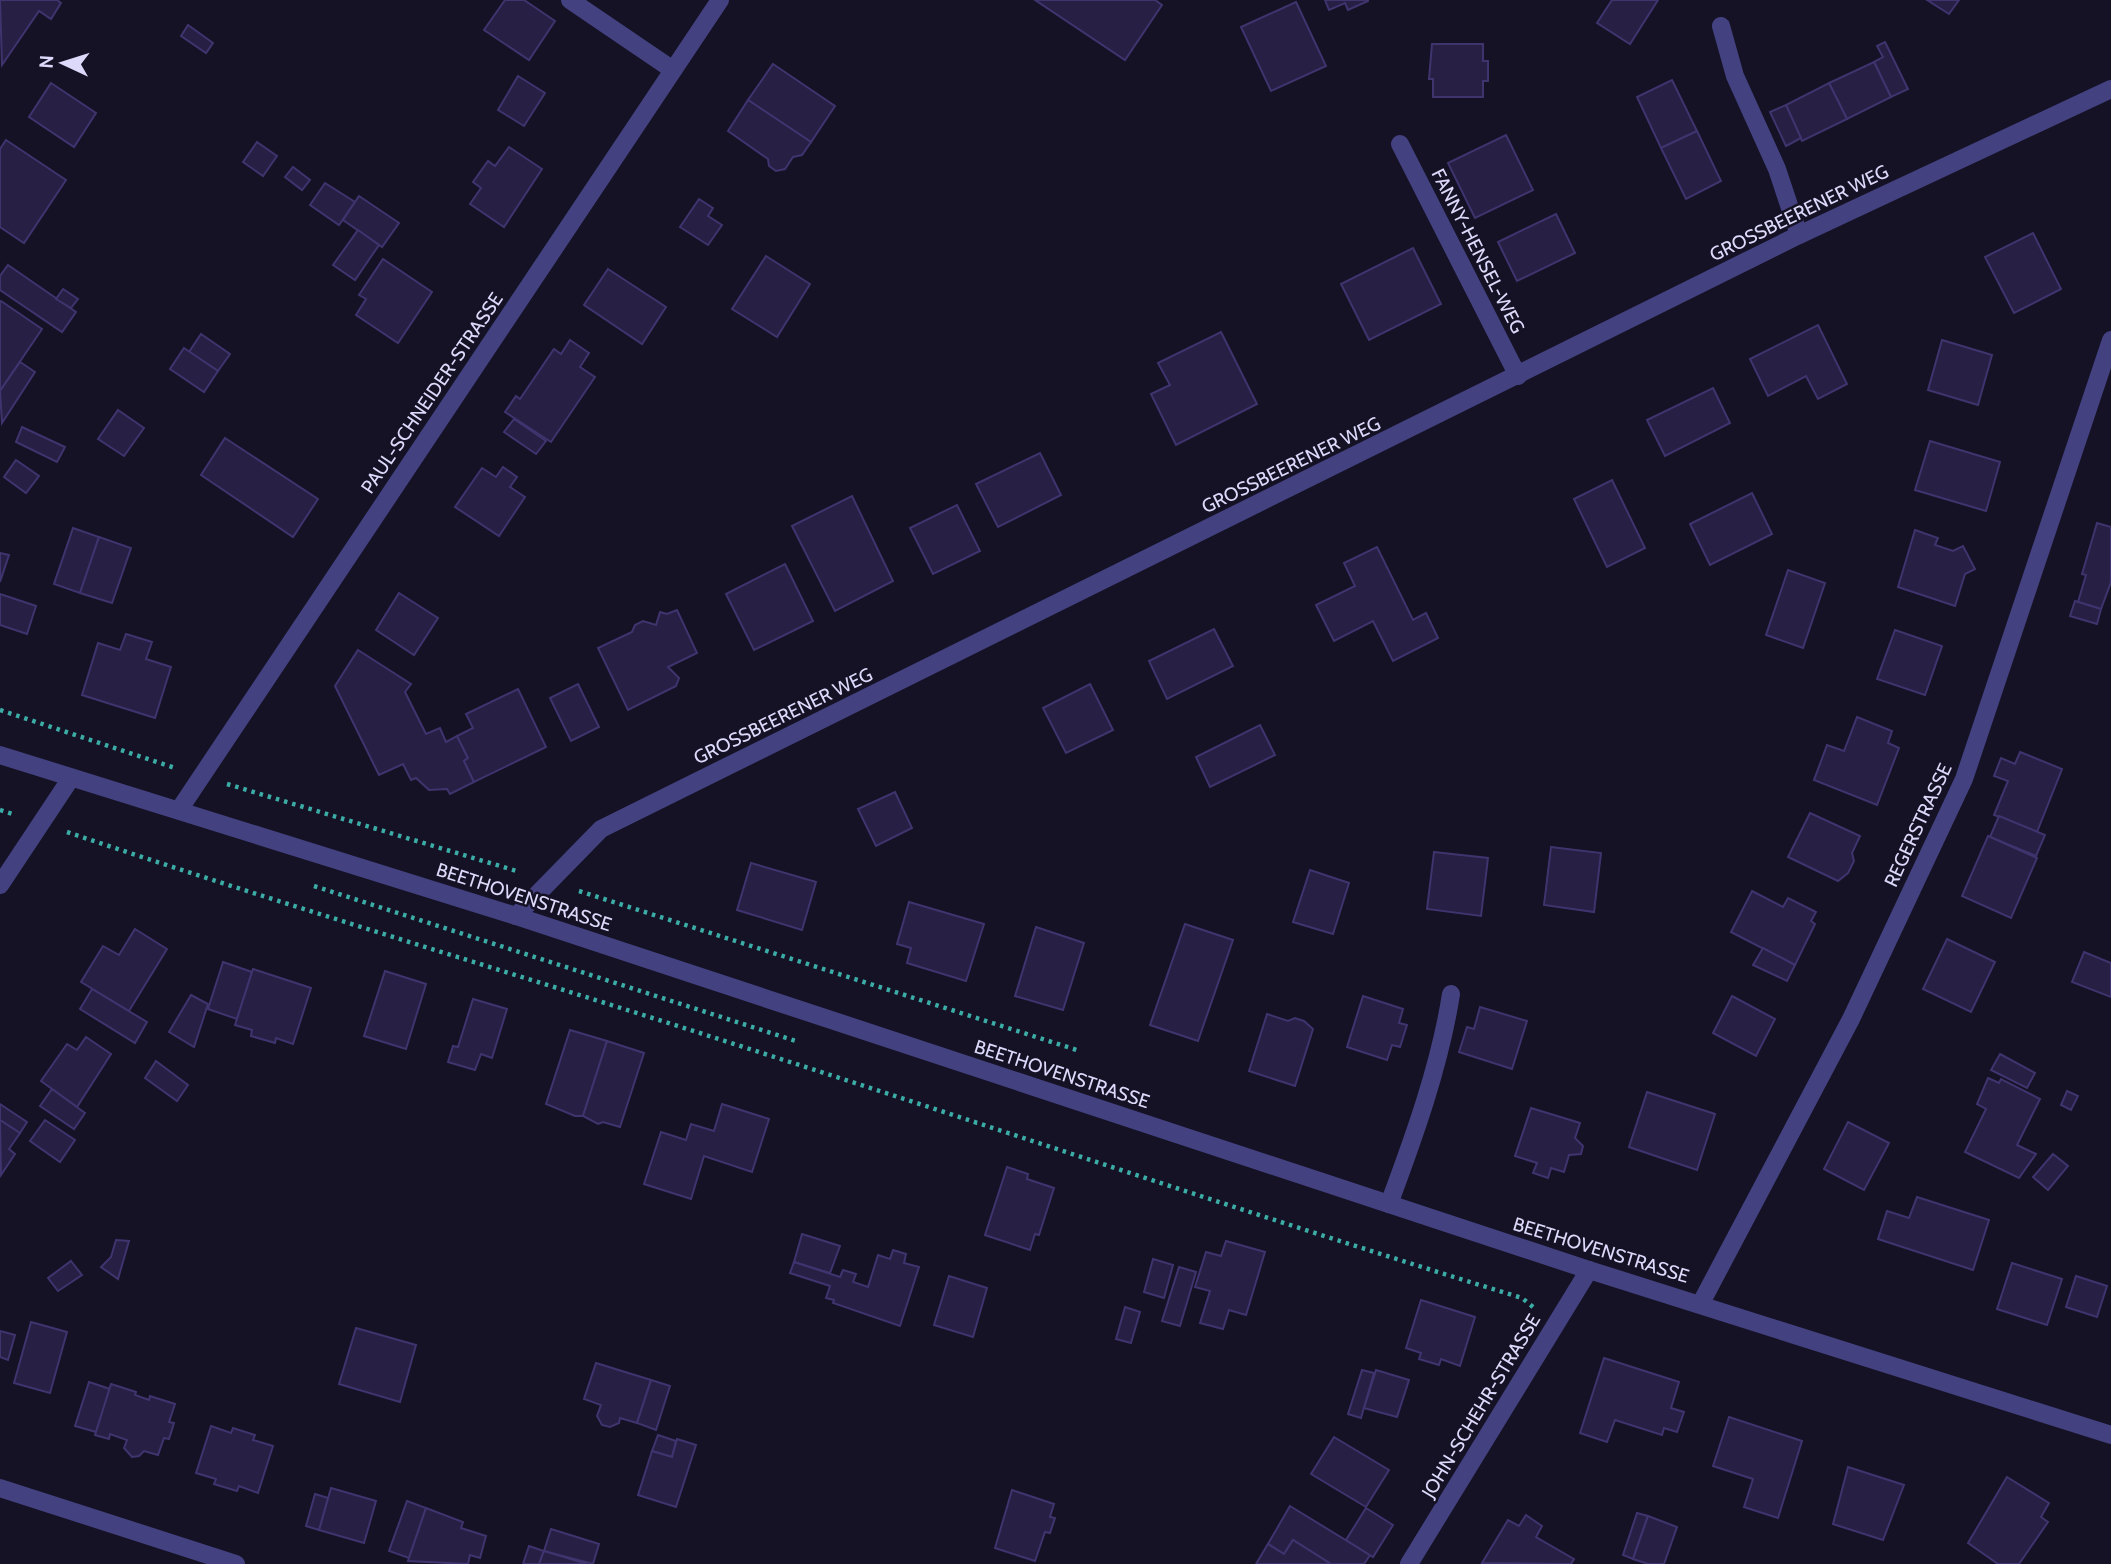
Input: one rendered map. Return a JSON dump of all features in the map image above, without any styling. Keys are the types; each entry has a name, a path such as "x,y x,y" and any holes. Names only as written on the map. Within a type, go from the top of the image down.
{"street":[{"path":"570,0 673,70"},
{"name":"PAUL-SCHNEIDER-STRASSE","path":"179,810 720,0"},
{"path":"1721,26 1735,76 1777,169 1799,235"},
{"name":"GROSSBEERENER WEG","path":"516,916 601,829 1799,235 2111,89"},
{"name":"FANNY-HENSEL-WEG","path":"1401,144 1518,376"},
{"name":"REGERSTRASSE","path":"1701,1303 1851,1019 1964,779 2111,340"},
{"name":"BEETHOVENSTRASSE","path":"0,755 516,916 1589,1270 1701,1303 2111,1435"},
{"path":"0,885 71,778"},
{"path":"1389,1203 1411,1142 1440,1043 1451,994"},
{"name":"JOHN-SCHEHR-STRASSE","path":"1409,1564 1589,1270"},
{"path":"0,1488 236,1564"}],"path":[{"path":"0,810 471,963 783,1059 1332,1240 1522,1298 1534,1308"},
{"path":"306,883 810,1046"}],"building":[{"path":"0,0 57,0 61,3 51,19 39,11 2,65"},
{"path":"505,0 524,0 555,21 529,60 484,30"},
{"path":"1035,0 1155,0 1162,5 1125,60"},
{"path":"1325,0 1368,1 1348,10 1345,3 1329,10"},
{"path":"1612,0 1658,0 1630,44 1597,23"},
{"path":"1927,0 1959,0 1949,14"},
{"path":"1296,2 1326,66 1271,91 1241,27"},
{"path":"188,25 213,43 206,53 181,36"},
{"path":"1885,42 1908,89 1891,97 1874,62 1883,57 1877,46"},
{"path":"1432,44 1483,44 1483,61 1488,61 1488,81 1483,81 1483,97 1433,97 1433,79 1429,79"},
{"path":"1874,62 1891,97 1847,119 1829,83"},
{"path":"773,64 835,106 811,142 748,100"},
{"path":"518,76 545,93 524,126 498,110"},
{"path":"1672,80 1697,131 1661,148 1637,97"},
{"path":"51,83 96,113 74,147 29,117"},
{"path":"1829,83 1847,119 1802,141 1786,105"},
{"path":"748,100 811,142 802,155 793,157 785,169 776,171 769,166 768,159 728,131"},
{"path":"1786,105 1801,138 1786,146 1770,112"},
{"path":"1697,131 1721,181 1686,199 1661,148"},
{"path":"1506,135 1533,190 1475,218 1448,163"},
{"path":"6,140 66,180 24,243 0,227 0,149"},
{"path":"257,142 277,156 263,176 243,162"},
{"path":"509,147 542,169 504,227 470,204 481,188 473,182 488,161 495,166"},
{"path":"293,167 310,180 302,190 285,177"},
{"path":"325,183 355,202 339,225 310,205"},
{"path":"359,196 399,223 382,247 343,220"},
{"path":"699,199 713,208 708,216 722,225 708,245 680,227"},
{"path":"1556,214 1575,253 1517,281 1498,242"},
{"path":"358,230 379,245 355,280 333,265"},
{"path":"2033,233 2061,289 2014,313 1985,257"},
{"path":"1413,248 1441,304 1369,340 1341,284"},
{"path":"766,256 810,284 777,337 732,309"},
{"path":"383,259 432,292 398,343 356,315 366,299 359,295"},
{"path":"8,265 76,312 62,332 0,290 0,276"},
{"path":"608,269 666,307 642,344 584,305"},
{"path":"63,289 78,299 71,308 56,299"},
{"path":"1,301 42,329 0,391 0,303"},
{"path":"1818,325 1847,384 1818,399 1806,376 1768,396 1750,359"},
{"path":"1221,332 1257,404 1176,445 1151,394 1170,385 1158,363"},
{"path":"201,334 230,354 218,371 189,352"},
{"path":"570,340 589,353 580,367 595,377 551,442 505,412 516,396 520,399 554,349 561,354"},
{"path":"1942,340 1992,355 1978,405 1928,390"},
{"path":"184,348 218,371 204,392 170,369"},
{"path":"20,362 35,372 2,423 0,391"},
{"path":"1713,388 1730,423 1665,456 1647,420"},
{"path":"118,410 144,428 124,456 98,439"},
{"path":"514,419 546,441 536,454 504,432"},
{"path":"22,427 65,447 57,462 16,442"},
{"path":"225,438 318,499 293,537 201,475"},
{"path":"1930,441 2000,462 1986,511 1915,490"},
{"path":"1040,453 1061,495 998,527 976,484"},
{"path":"16,460 39,476 26,493 4,477"},
{"path":"503,467 517,477 510,487 525,497 499,536 455,507 482,468 496,477"},
{"path":"1612,480 1645,548 1607,567 1574,499"},
{"path":"1752,493 1772,534 1710,565 1690,524"},
{"path":"852,496 893,581 835,611 792,526"},
{"path":"957,505 980,551 933,574 910,528"},
{"path":"2097,523 2111,527 2111,582 2101,609 2078,602 2086,575 2082,574"},
{"path":"73,528 99,537 80,593 54,584"},
{"path":"1915,530 1938,538 1935,545 1953,551 1963,546 1975,569 1965,574 1955,606 1898,587"},
{"path":"99,537 131,548 112,603 80,593"},
{"path":"1377,547 1413,620 1426,613 1438,638 1393,661 1373,621 1334,641 1316,605 1355,586 1344,563"},
{"path":"0,553 9,555 0,582"},
{"path":"785,564 813,621 754,650 726,594"},
{"path":"1788,570 1825,583 1803,648 1766,635"},
{"path":"399,593 438,618 414,655 376,630"},
{"path":"0,594 36,606 27,634 0,625"},
{"path":"2075,601 2101,609 2097,624 2070,616"},
{"path":"677,610 697,653 668,667 679,678 676,686 628,710 598,648 632,632 635,625 643,621 656,625 660,612 667,614"},
{"path":"1214,629 1233,666 1167,699 1149,661"},
{"path":"1895,630 1942,646 1925,695 1877,679"},
{"path":"126,634 152,642 146,659 171,667 155,718 82,695 98,643 120,650"},
{"path":"358,650 411,684 405,692 426,734 440,728 446,742 457,736 468,758 464,761 474,782 450,794 447,789 429,790 416,778 411,780 403,764 379,775 335,686"},
{"path":"578,684 599,727 571,741 550,698"},
{"path":"1090,684 1113,730 1066,753 1043,708"},
{"path":"518,689 546,747 474,782 464,761 468,758 457,736 473,728 466,714"},
{"path":"1857,717 1892,731 1888,743 1899,748 1877,805 1814,780 1827,745 1844,751"},
{"path":"1260,725 1275,755 1210,787 1196,757"},
{"path":"2020,752 2062,769 2037,832 1994,815 2008,781 1994,776 2001,758 2015,764"},
{"path":"895,792 912,828 876,846 858,809"},
{"path":"1810,813 1860,836 1852,853 1854,861 1848,873 1838,881 1788,857"},
{"path":"1999,816 2045,835 2036,856 1990,837"},
{"path":"1988,836 2037,858 2011,918 1962,896"},
{"path":"1551,847 1601,853 1594,912 1544,905"},
{"path":"1434,852 1488,858 1481,916 1427,909"},
{"path":"751,863 816,882 802,930 737,910"},
{"path":"1310,870 1349,883 1333,934 1293,922"},
{"path":"1752,891 1783,907 1788,898 1816,912 1811,921 1815,924 1795,965 1731,932"},
{"path":"909,902 984,924 966,981 907,963 911,948 897,944"},
{"path":"1185,924 1233,940 1198,1041 1150,1025"},
{"path":"1036,927 1084,943 1063,1010 1015,996"},
{"path":"135,929 167,949 129,1011 81,982 103,946 119,955"},
{"path":"1947,939 1995,962 1971,1012 1923,989"},
{"path":"1763,948 1795,965 1787,981 1753,965"},
{"path":"2084,952 2111,963 2111,997 2072,982"},
{"path":"223,962 252,972 237,1019 208,1009"},
{"path":"253,969 311,988 293,1044 276,1038 275,1043 251,1036 252,1030 235,1025"},
{"path":"385,971 426,984 406,1049 364,1036"},
{"path":"92,989 147,1022 135,1043 80,1009"},
{"path":"191,995 208,1004 194,1047 169,1032"},
{"path":"1363,996 1403,1009 1399,1023 1407,1025 1400,1047 1392,1045 1387,1060 1347,1047"},
{"path":"1732,996 1775,1019 1756,1056 1713,1033"},
{"path":"473,999 507,1009 492,1058 481,1054 475,1070 448,1062 453,1046 458,1047"},
{"path":"1480,1007 1527,1021 1512,1069 1459,1052 1467,1027 1474,1029"},
{"path":"1267,1014 1288,1021 1295,1018 1304,1021 1313,1029 1295,1086 1249,1071"},
{"path":"570,1030 607,1041 583,1116 575,1116 546,1104"},
{"path":"86,1037 111,1054 77,1107 41,1081 67,1044 77,1050"},
{"path":"607,1041 644,1053 620,1127 603,1122 598,1124 583,1116"},
{"path":"2000,1054 2035,1073 2027,1088 1991,1070"},
{"path":"156,1061 188,1085 177,1101 145,1078"},
{"path":"1988,1078 1999,1083 2001,1079 2040,1099 2017,1145 2036,1154 2019,1178 1965,1152 1986,1109 1977,1104"},
{"path":"52,1089 85,1113 74,1129 40,1106"},
{"path":"2067,1091 2078,1096 2071,1110 2061,1105"},
{"path":"1647,1092 1715,1114 1697,1170 1629,1147"},
{"path":"0,1104 27,1122 20,1133 0,1120"},
{"path":"722,1104 769,1119 752,1172 704,1156 691,1199 644,1184 661,1132 686,1140 691,1124 714,1131"},
{"path":"1531,1108 1580,1123 1575,1138 1583,1146 1581,1154 1569,1155 1564,1172 1551,1168 1548,1178 1533,1173 1537,1163 1515,1156"},
{"path":"0,1120 20,1133 9,1149 15,1154 1,1175"},
{"path":"45,1120 75,1140 60,1162 30,1141"},
{"path":"1848,1122 1889,1143 1864,1190 1824,1169"},
{"path":"2053,1154 2068,1166 2048,1190 2033,1177"},
{"path":"1007,1167 1028,1174 1027,1179 1054,1188 1039,1235 1035,1234 1030,1250 985,1235"},
{"path":"1917,1197 1989,1220 1973,1270 1878,1239 1887,1211 1909,1218"},
{"path":"802,1234 840,1246 830,1273 794,1262"},
{"path":"116,1240 129,1241 118,1279 101,1267 111,1257"},
{"path":"1226,1241 1265,1252 1246,1315 1229,1310 1223,1329 1200,1323 1210,1291 1195,1287 1206,1252 1221,1256"},
{"path":"893,1250 906,1254 904,1263 919,1267 900,1326 833,1303 834,1300 826,1298 830,1286 790,1273 794,1262 840,1277 843,1270 856,1274 853,1282 868,1287 878,1255 890,1259"},
{"path":"1153,1259 1173,1265 1164,1298 1144,1292"},
{"path":"71,1261 82,1275 58,1291 48,1278"},
{"path":"2012,1263 2062,1279 2047,1325 1997,1309"},
{"path":"1179,1267 1196,1272 1180,1326 1162,1321"},
{"path":"949,1276 987,1288 973,1337 934,1325"},
{"path":"2076,1276 2107,1286 2097,1317 2066,1307"},
{"path":"1421,1300 1475,1317 1460,1366 1441,1359 1439,1365 1419,1359 1421,1353 1406,1348"},
{"path":"1125,1307 1140,1312 1131,1343 1116,1339"},
{"path":"31,1322 67,1332 50,1393 14,1383"},
{"path":"356,1328 416,1345 400,1402 339,1384"},
{"path":"0,1331 15,1335 8,1360 0,1357"},
{"path":"1604,1358 1679,1382 1671,1408 1684,1412 1677,1432 1664,1428 1662,1435 1615,1420 1607,1442 1580,1433"},
{"path":"596,1363 651,1380 637,1423 620,1418 619,1423 610,1427 602,1425 597,1416 601,1405 584,1399"},
{"path":"1362,1370 1374,1373 1361,1418 1348,1414"},
{"path":"1376,1370 1409,1380 1397,1417 1364,1408"},
{"path":"651,1380 670,1386 656,1430 637,1423"},
{"path":"89,1382 110,1389 96,1432 75,1426"},
{"path":"111,1384 136,1392 135,1395 149,1400 150,1396 175,1404 169,1422 174,1423 169,1439 164,1438 158,1455 144,1451 139,1456 132,1457 124,1448 127,1440 110,1434 109,1439 95,1435"},
{"path":"1729,1417 1802,1441 1778,1518 1744,1507 1753,1479 1713,1466"},
{"path":"211,1426 231,1433 233,1428 255,1435 253,1440 273,1446 258,1493 239,1486 237,1491 214,1484 216,1479 196,1473"},
{"path":"658,1435 676,1441 672,1457 652,1451"},
{"path":"1334,1437 1389,1470 1366,1507 1311,1474"},
{"path":"677,1439 696,1445 676,1507 638,1495 652,1451 672,1457"},
{"path":"1848,1467 1904,1485 1883,1540 1833,1524"},
{"path":"2007,1477 2049,1503 2041,1517 2048,1522 2019,1564 1998,1564 1968,1543"},
{"path":"331,1488 376,1501 364,1543 319,1530"},
{"path":"1012,1490 1054,1504 1050,1517 1055,1518 1050,1533 1045,1532 1035,1561 995,1548"},
{"path":"315,1494 328,1498 319,1530 306,1526"},
{"path":"407,1501 426,1508 409,1558 389,1551"},
{"path":"1290,1506 1370,1555 1364,1564 1331,1564 1293,1540 1284,1554 1268,1544"},
{"path":"426,1508 463,1522 461,1528 486,1536 480,1558 470,1555 468,1564 408,1561"},
{"path":"1366,1508 1393,1525 1373,1557 1346,1540"},
{"path":"1637,1513 1648,1516 1633,1559 1623,1555"},
{"path":"1526,1515 1542,1526 1536,1537 1574,1559 1571,1564 1482,1563 1508,1520 1519,1526"},
{"path":"1648,1516 1677,1527 1664,1564 1648,1564 1633,1559"},
{"path":"551,1529 599,1544 593,1564 544,1551"},
{"path":"1293,1540 1331,1564 1256,1564 1268,1544 1284,1554"},
{"path":"529,1546 544,1551 539,1564 523,1564"},
{"path":"544,1551 587,1564 539,1564"}]}
